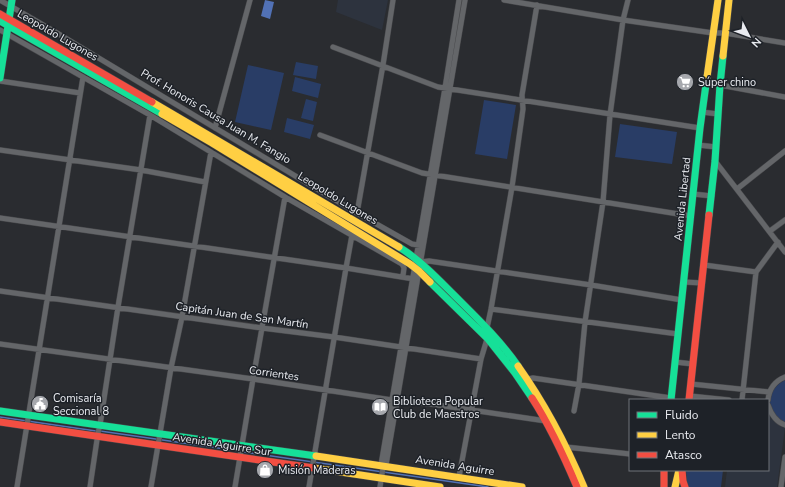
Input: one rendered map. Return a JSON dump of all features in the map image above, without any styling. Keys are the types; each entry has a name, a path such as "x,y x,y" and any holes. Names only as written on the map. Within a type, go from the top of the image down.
{"main road":[{"name":"Avenida Libertad","path":"671,399 700,128 718,0"},
{"path":"690,398 712,196 720,85 729,0"},
{"path":"0,78 12,3"},
{"name":"Leopoldo Lugones","path":"0,14 9,23 403,259 416,269 487,339 521,380 557,442 576,487"},
{"name":"Leopoldo Lugones","path":"0,21 9,23 221,142 401,248 418,260 487,328 528,379 566,447 584,487"},
{"name":"Avenida Aguirre Sur","path":"0,410 99,430 158,444 315,457 383,466"},
{"name":"Avenida Aguirre Sur","path":"0,422 160,434 313,467 440,487"},
{"name":"Avenida Aguirre","path":"383,466 522,487"},
{"path":"663,487 664,471"},
{"path":"675,487 679,471"},
{"path":"682,471 685,487"}],"street":[{"name":"Prof. Honoris Causa Juan M. Fangio","path":"0,0 12,3 215,128 357,213 412,244 420,246"},
{"path":"215,128 250,0"},
{"path":"357,213 393,0"},
{"path":"448,89 459,0"},
{"path":"380,487 432,175 465,0"},
{"path":"504,0 541,4 623,20 713,33 725,33 785,43"},
{"path":"574,412 579,384 585,322 603,202 610,115 623,20 628,0"},
{"path":"487,328 512,187 523,109 522,95 541,4"},
{"path":"0,30 150,115 285,197 402,264 404,268 403,276"},
{"path":"333,47 433,85 448,89 700,128"},
{"path":"17,487 83,77"},
{"path":"0,81 80,93"},
{"path":"720,85 785,97"},
{"path":"702,112 718,114"},
{"path":"90,487 150,115"},
{"path":"320,135 417,171 432,175 691,216"},
{"path":"698,145 716,147"},
{"path":"0,150 141,170 205,182"},
{"path":"737,189 785,151"},
{"path":"151,487 171,368 182,317 211,152"},
{"path":"715,162 785,252"},
{"path":"693,194 712,196"},
{"path":"235,487 285,197"},
{"path":"0,218 194,245 415,279"},
{"path":"770,231 785,220"},
{"path":"309,487 352,235"},
{"path":"742,399 756,272 778,242"},
{"path":"418,260 682,300"},
{"path":"704,265 756,272"},
{"path":"684,282 702,284"},
{"name":"Capitán Juan de San Martín","path":"0,291 334,337 481,359"},
{"path":"491,310 678,334"},
{"path":"459,477 481,359 487,339"},
{"name":"Corrientes","path":"0,344 253,379 394,401 431,404 546,421"},
{"path":"675,362 693,364"},
{"path":"768,399 769,392 773,385 785,377"},
{"path":"528,379 533,378 579,384 671,399"},
{"path":"691,384 769,392"},
{"path":"690,398 710,399"},
{"path":"769,408 775,419 785,425"},
{"path":"566,447 629,454"},
{"path":"781,487 785,457"}],"shaded area":[{"path":"265,0 274,2 270,19 261,16"},
{"path":"338,0 388,0 382,30 336,12"},
{"path":"296,62 318,66 316,79 293,75"},
{"path":"248,65 284,73 271,130 235,122"},
{"path":"295,77 321,84 318,98 292,91"},
{"path":"306,99 317,102 313,121 301,118"},
{"path":"484,100 516,105 507,159 475,154"},
{"path":"287,118 314,125 310,139 284,132"},
{"path":"620,124 677,132 672,164 615,157"},
{"path":"785,380 785,422 773,413 770,401 774,389"},
{"path":"769,416 780,426 785,428 777,487 725,487 727,471 769,471"},
{"path":"686,471 723,471 721,487 688,487"}],"waterway":[{"path":"0,417 96,431"},
{"path":"100,431 239,451"},
{"path":"243,452 488,487"}],"traffic: fast":[{"path":"0,78 12,0"},
{"path":"0,21 162,114"},
{"path":"709,215 715,161 723,56"},
{"path":"671,399 700,128 707,77"},
{"path":"399,247 421,263 441,282 488,329 518,366"},
{"path":"430,282 488,339 515,373 532,398"},
{"path":"0,411 316,456"}],"traffic: slow":[{"path":"707,77 718,0"},
{"path":"723,56 729,0"},
{"path":"152,102 399,247"},
{"path":"162,114 410,264 430,282"},
{"path":"518,366 554,425 570,455 584,487"},
{"path":"316,456 522,487"},
{"path":"314,468 440,487"},
{"path":"675,487 679,471"}],"traffic: jam":[{"path":"0,14 152,102"},
{"path":"689,399 709,215"},
{"path":"532,398 545,419 577,487"},
{"path":"0,422 314,468"},
{"path":"664,471 664,487"},
{"path":"682,471 685,487"}],"place":[{"name":"Súper chino","path":"685,82"},
{"name":"Comisaría Seccional 8","path":"40,404"},
{"name":"Biblioteca Popular Club de Maestros","path":"380,407"},
{"name":"Misión Maderas","path":"265,470"}]}
